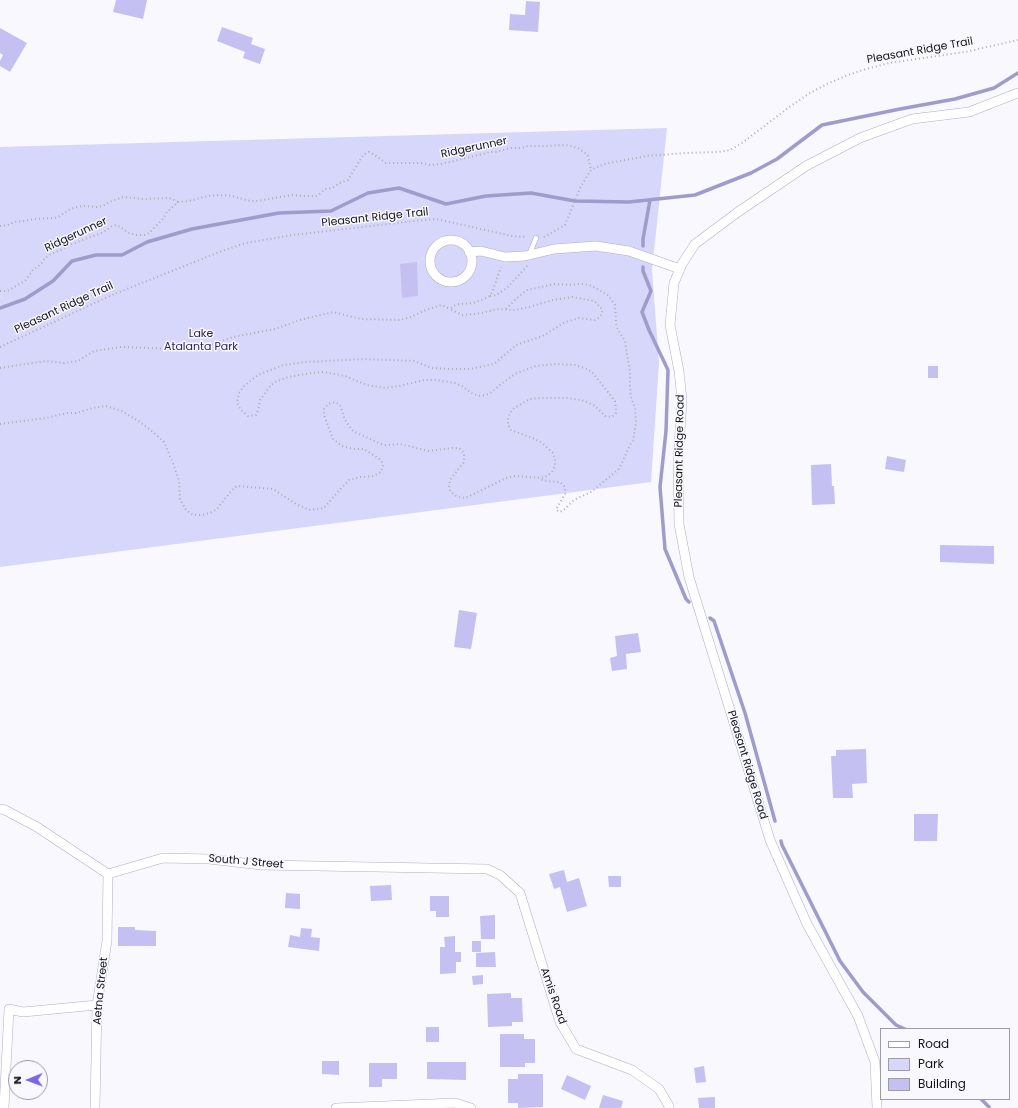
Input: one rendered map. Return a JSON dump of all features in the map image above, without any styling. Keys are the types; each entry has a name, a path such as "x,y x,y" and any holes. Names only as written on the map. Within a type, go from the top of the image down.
{"street":[{"name":"Pleasant Ridge Road","path":"877,1108 876,1062 858,1016 807,924 770,840 690,578 679,524 678,462 682,400 679,370 670,325 674,283 680,269 695,244 738,212 806,166 860,138 912,120 969,112 1018,93"},
{"path":"447,240 460,242 469,252 471,266 468,272 457,281 450,282 437,277 430,266 430,259 435,247 447,240"},
{"path":"469,252 481,251 504,257 533,254 554,249 596,246 629,251 680,269"},
{"path":"0,809 5,810 38,828 108,874"},
{"name":"South J Street","path":"108,874 163,858 209,859 261,865 487,869 500,875 509,882"},
{"name":"Aetna Street","path":"95,1108 97,1005 107,941 108,874"},
{"name":"Amis Road","path":"509,882 520,893 560,1022 576,1049 632,1070 659,1089 669,1108"},
{"path":"4,1108 9,1010 23,1012 97,1005"},
{"path":"336,1108 455,1102 471,1108"}],"lane":[{"path":"533,254 536,238"}],"path":[{"name":"Pleasant Ridge Trail","path":"0,347 112,295 222,251 246,243 293,235 436,219 512,236 536,238 545,237 565,225 581,186 591,170 604,164 647,156 730,150 742,143 810,93 848,75 890,63 965,52 1018,40"},
{"name":"Ridgerunner","path":"0,226 34,219 54,218 70,209 83,206 103,206 109,202 123,198 169,198 178,202 219,195 232,196 250,201 292,195 316,196 325,189 332,188 348,180 363,155 369,152 386,163 421,163 430,165 441,164 510,148 566,145 578,148 588,156 591,170"},
{"name":"Ridgerunner","path":"0,291 7,291 25,281 33,270 51,254 67,246 104,232 112,226 118,225 130,233 144,235 155,228 164,219 167,212 178,202"},
{"path":"450,309 459,304 473,303 484,300 507,288 524,270 533,254 542,245 545,237"},
{"path":"490,296 504,257"},
{"path":"0,424 46,418 67,413 76,413 106,406 122,411 140,422 164,442 178,476 180,499 186,510 193,515 202,516 217,509 231,490 237,486 273,489 296,504 309,510 324,508 349,480 374,476 381,472 383,465 381,460 364,449 354,449 342,446 333,439 324,415 324,409 328,404 335,402 340,405 345,420 353,431 381,444 400,444 429,451 459,448 464,453 464,462 450,480 449,486 453,494 458,497 465,498 506,478 515,476 536,478 546,481 560,482 565,487 565,494 556,509 560,512 574,500 591,492 618,469 633,441 636,423 635,408 631,397 630,373 625,341 616,324 616,305 609,296 588,285 555,284 527,290 506,309"},
{"path":"0,368 46,361 64,363 78,361 94,351 121,348 177,349 213,344 233,337 275,329 300,320 333,312 361,319 380,318 400,320 441,306 462,315 482,314 497,309 515,310 553,300 572,297 594,301 602,309 602,314 600,317 595,320 578,318 565,322 543,336 516,345 494,364 470,369 447,369 432,368 414,361 365,359 306,362 283,365 258,375 245,385 239,393 237,402 240,410 248,416 256,415 260,400 271,385 277,380 324,372 345,376 367,385 386,388 424,380 456,383 473,394 480,396 492,392 517,373 536,366 556,364 587,369 592,372 615,400 616,413 612,417 605,416 595,406 585,401 568,398 540,398 530,399 514,408 508,418 508,425 511,430 535,439 553,453 555,466 552,472 547,476 536,478"}],"green space":[{"name":"Lake Atalanta Park","path":"667,128 652,270 659,363 651,482 0,567 0,147"}],"building":[{"path":"116,0 147,0 143,19 113,12"},
{"path":"526,1 540,2 538,32 509,30 510,14 525,15"},
{"path":"222,27 253,38 251,44 265,49 260,64 243,58 245,52 217,41"},
{"path":"0,28 27,43 10,72 0,66 0,61 3,55 0,53"},
{"path":"417,262 418,296 402,298 400,264"},
{"path":"928,366 938,366 938,378 928,378"},
{"path":"887,456 906,460 904,472 885,469"},
{"path":"831,464 835,504 812,505 811,465"},
{"path":"940,545 994,546 994,564 940,562"},
{"path":"459,610 477,613 471,649 454,647"},
{"path":"638,633 641,652 626,654 627,669 612,671 610,658 617,656 615,636"},
{"path":"866,749 867,783 852,784 853,798 833,798 831,756 836,756 836,750"},
{"path":"914,814 938,814 937,841 914,841"},
{"path":"564,870 567,882 579,878 587,906 567,912 560,887 554,889 549,874"},
{"path":"608,876 621,876 621,887 609,887"},
{"path":"391,885 392,900 371,901 370,886"},
{"path":"286,893 300,894 300,909 285,908"},
{"path":"430,896 449,896 449,917 436,917 436,911 430,911"},
{"path":"495,915 495,939 481,939 480,916"},
{"path":"118,927 135,927 135,930 156,931 156,946 118,946"},
{"path":"301,928 312,929 311,937 320,938 319,951 288,947 290,935 300,937"},
{"path":"455,936 455,952 461,952 461,962 456,962 456,973 440,974 440,947 445,947 444,937"},
{"path":"472,941 481,941 481,952 472,952"},
{"path":"495,952 496,967 476,967 476,953"},
{"path":"483,975 483,984 473,985 472,976"},
{"path":"511,993 511,998 522,998 523,1022 512,1022 512,1026 488,1027 487,994"},
{"path":"426,1027 439,1027 439,1042 426,1042"},
{"path":"500,1034 524,1034 524,1039 535,1039 535,1063 525,1063 525,1067 500,1067"},
{"path":"322,1061 339,1061 339,1075 322,1074"},
{"path":"427,1062 466,1062 466,1080 427,1079"},
{"path":"369,1063 397,1063 397,1079 382,1079 382,1087 369,1087"},
{"path":"704,1066 706,1082 696,1083 694,1068"},
{"path":"518,1074 543,1074 543,1107 518,1108 518,1103 508,1103 508,1079 518,1079"},
{"path":"567,1075 591,1086 585,1100 561,1089"},
{"path":"603,1095 623,1101 621,1108 599,1108"},
{"path":"715,1097 715,1108 699,1108 698,1098"}],"waterway":[{"path":"0,308 25,299 53,281 72,261 96,255 122,255 147,242 192,229 279,213 331,211 368,193 399,188 446,204 486,196 531,193 575,201 629,202 695,195 751,173 777,159 822,125 955,99 994,88 1018,73"},
{"path":"643,246 650,200"},
{"path":"643,267 643,271 651,291 642,312 668,370 666,431 660,487 665,549 686,599 689,602"},
{"path":"710,618 714,621 745,713 775,821"},
{"path":"781,841 840,961 863,992 896,1025 903,1028"},
{"path":"982,1100 989,1107"}]}
